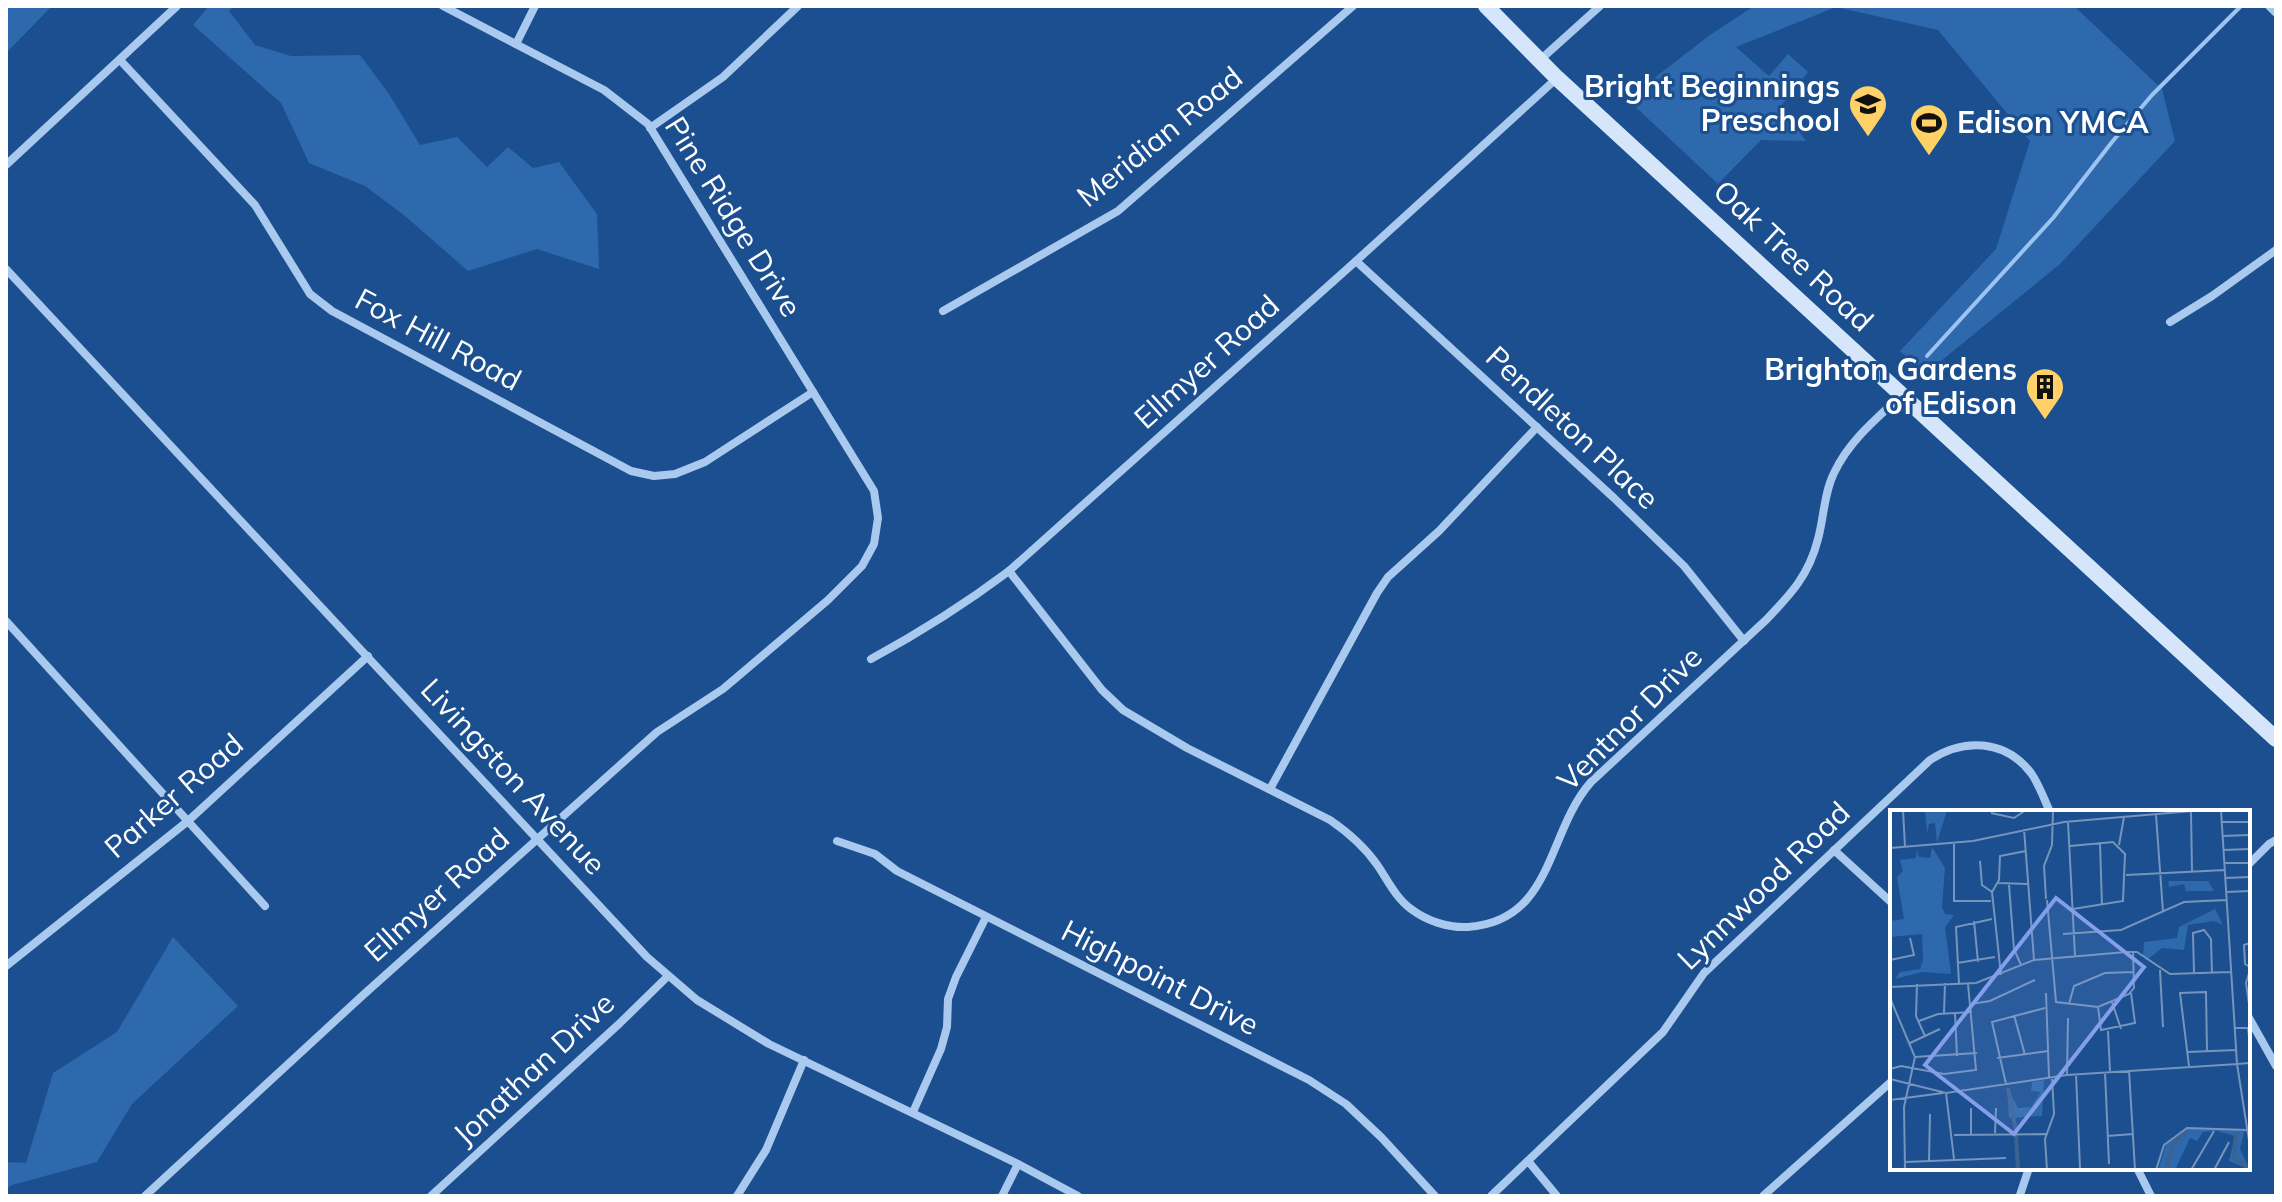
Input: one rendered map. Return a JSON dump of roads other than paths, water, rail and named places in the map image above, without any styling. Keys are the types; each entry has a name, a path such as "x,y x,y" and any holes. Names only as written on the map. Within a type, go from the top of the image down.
{"main road":[{"name":"Oak Tree Road","path":"1486,6 1557,78 2276,739"}],"street":[{"path":"6,165 177,6"},
{"name":"Pine Ridge Drive","path":"443,6 604,90 650,128 874,491 878,518 874,544"},
{"path":"516,44 535,6"},
{"path":"650,128 723,77 798,6"},
{"name":"Meridian Road","path":"943,311 1118,211 1353,6"},
{"path":"1539,60 1600,6"},
{"path":"2269,6 2276,13"},
{"name":"Fox Hill Road","path":"120,60 255,205 310,294 332,311 631,471 654,476 675,474 705,462 813,392"},
{"name":"Ellmyer Road","path":"871,659 920,632 1009,571 1557,78"},
{"path":"2170,322 2276,250"},
{"name":"Pendleton Place","path":"1356,261 1684,566 1744,641"},
{"name":"Livingston Avenue","path":"6,269 160,437 668,976 697,1000 769,1044 913,1112 1078,1196"},
{"name":"Ventnor Drive","path":"1009,571 1102,690 1123,710 1187,748 1315,811 1344,830 1369,853 1397,896 1410,909 1443,925 1479,926 1512,913 1539,885 1577,797 1792,594 1806,573 1818,539 1833,475 1845,453 1865,428 1903,395"},
{"path":"1270,789 1388,577 1439,531 1537,427"},
{"name":"Ellmyer Road","path":"145,1196 536,838 657,732 723,689 791,633 862,566 874,544"},
{"path":"6,621 265,906"},
{"name":"Parker Road","path":"6,966 188,821 368,656"},
{"name":"Lynnwood Road","path":"1491,1196 1663,1032 1704,973 1930,760 1956,746 1970,744 1985,745 2012,755 2033,776 2049,810"},
{"path":"2250,863 2276,840"},
{"name":"Highpoint Drive","path":"837,841 875,854 897,871 1309,1080 1346,1104 1435,1196"},
{"path":"1834,850 1890,901"},
{"path":"913,1112 944,1038 948,999 956,977 986,917"},
{"name":"Jonathan Drive","path":"431,1196 668,976"},
{"path":"2250,1020 2276,1066"},
{"path":"737,1196 766,1150 804,1060"},
{"path":"1763,1196 1890,1083"},
{"path":"1528,1161 1557,1196"},
{"path":"1002,1196 1018,1164"},
{"path":"2020,1195 2028,1170"},
{"path":"2138,1170 2151,1196"}],"waterway":[{"path":"1927,356 2053,218 2152,95 2241,6"}],"place":[{"name":"Bright Beginnings Preschool","path":"1868,138"},
{"name":"Edison YMCA","path":"1929,157"},
{"name":"Brighton Gardens of Edison","path":"2045,421"}]}
